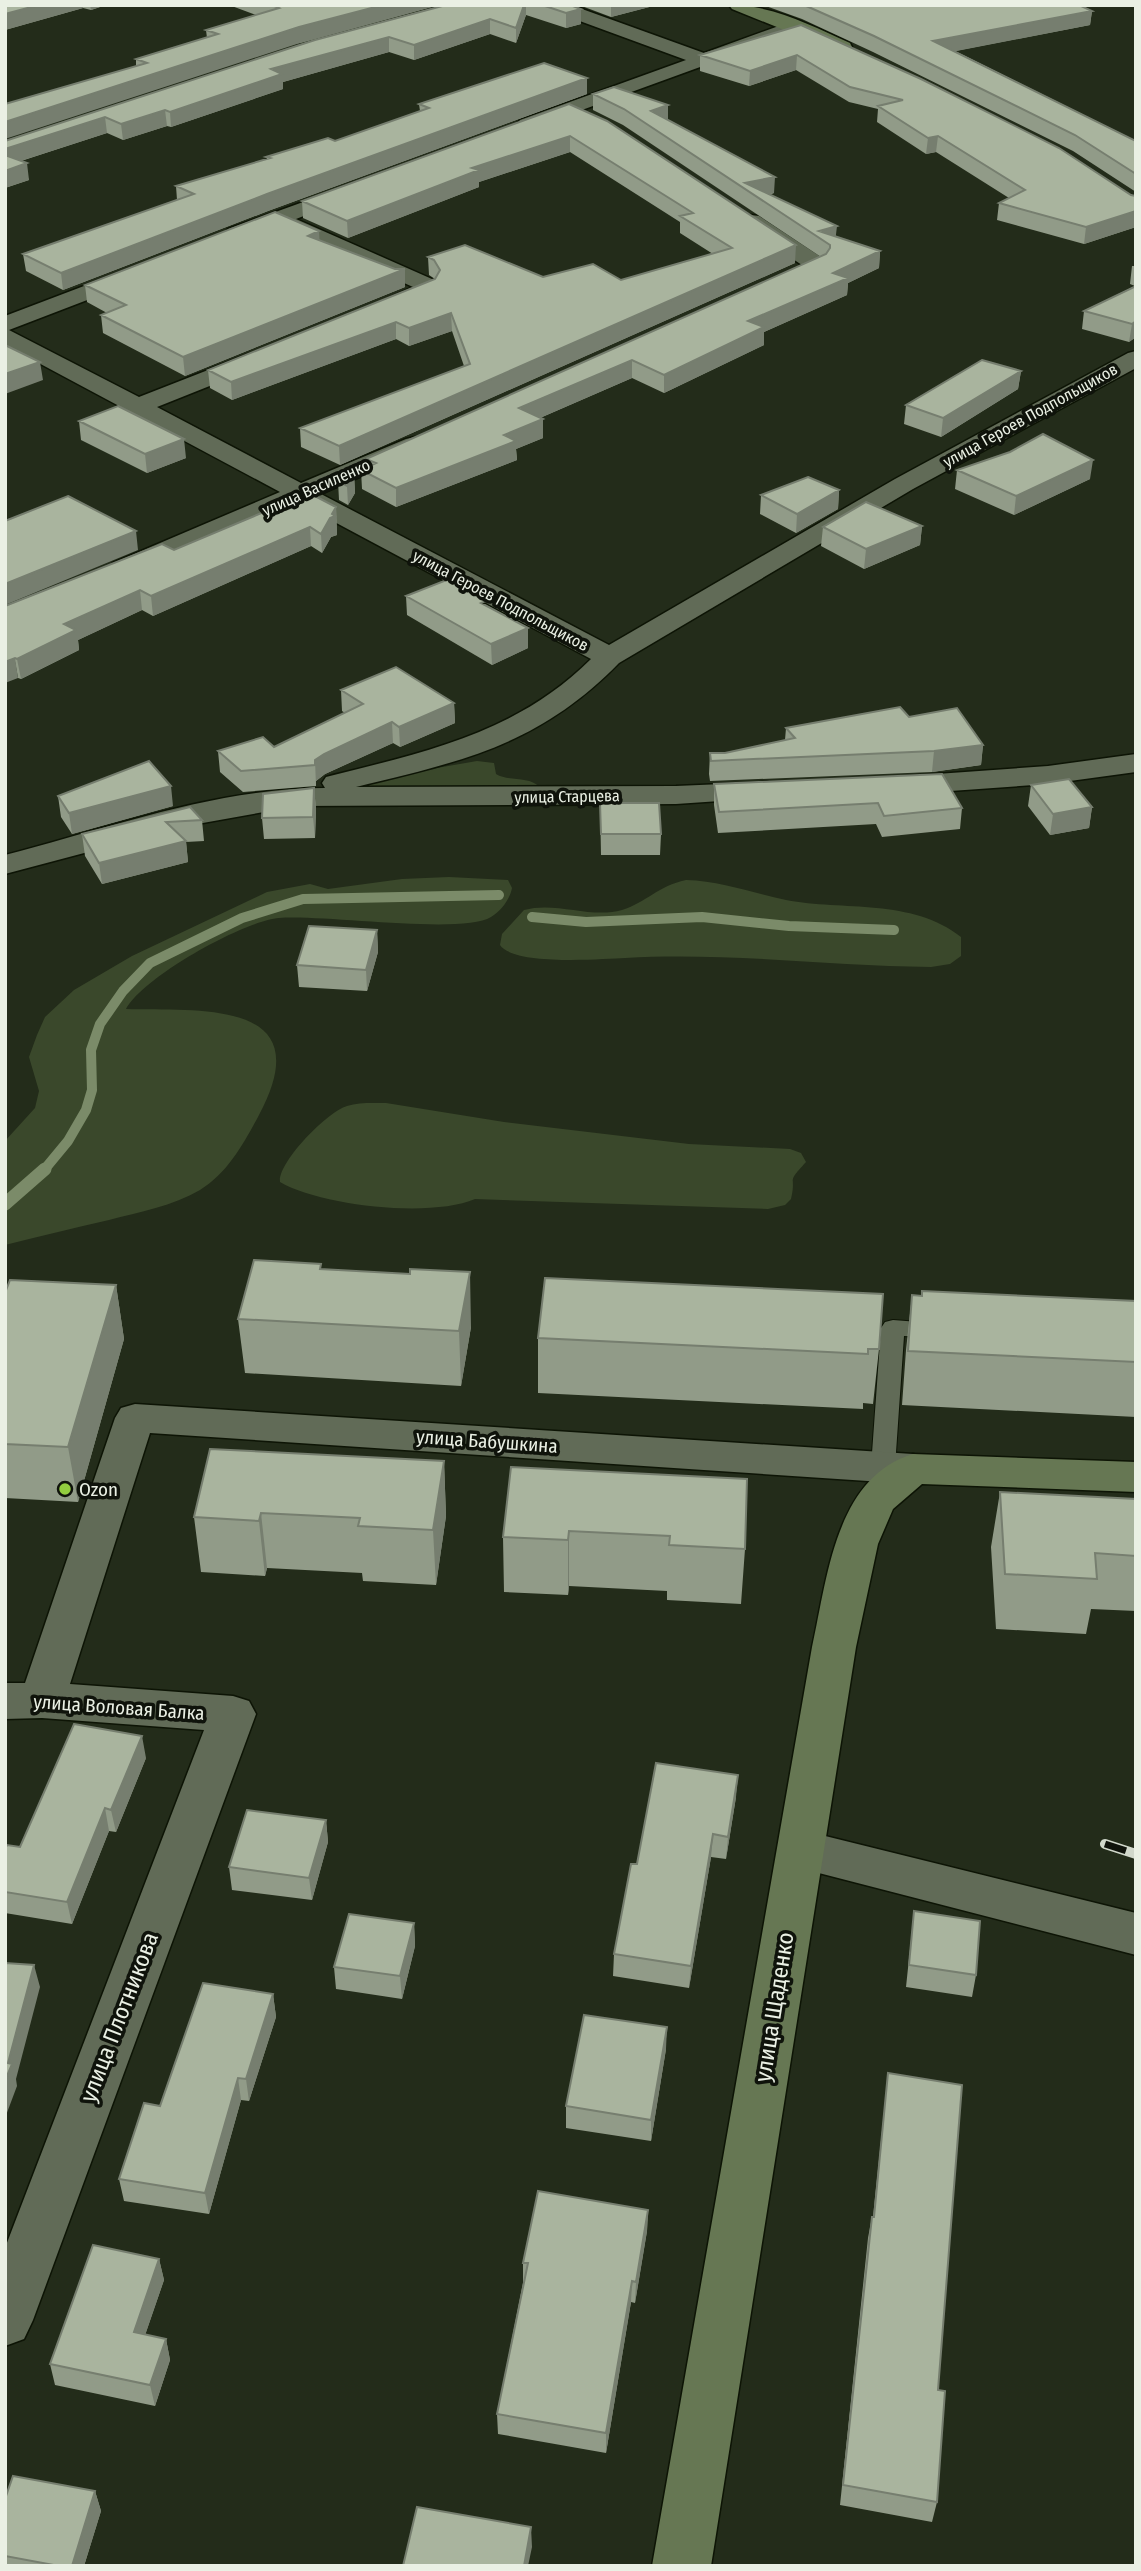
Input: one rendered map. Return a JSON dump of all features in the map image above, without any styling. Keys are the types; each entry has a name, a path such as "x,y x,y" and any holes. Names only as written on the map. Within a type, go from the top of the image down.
{"street":[{"path":"553,5 702,59"},
{"path":"738,5 796,26 859,55"},
{"path":"504,133 796,26"},
{"path":"568,109 601,123"},
{"path":"212,243 378,180"},
{"path":"738,212 816,264 791,275"},
{"path":"277,218 424,284 427,289 368,315"},
{"path":"5,324 148,269"},
{"name":"улица Героев Подпольщиков","path":"5,336 609,657 904,484 1136,358"},
{"path":"139,406 279,350"},
{"name":"улица Василенко","path":"104,576 303,494 441,432"},
{"path":"297,797 334,784 438,759 480,745 562,701 609,657"},
{"path":"869,787 1048,775 1136,763"},
{"name":"улица Старцева","path":"5,865 223,809 297,797 676,796 790,790"},
{"name":"улица Бабушкина","path":"23,1700 135,1418 898,1468 1136,1477"},
{"name":"улица Щаденко","path":"681,2566 834,1647 857,1544 875,1500 898,1468"},
{"name":"улица Воловая Балка","path":"23,1700 233,1714"},
{"name":"улица Плотникова","path":"5,2320 233,1714"},
{"path":"800,1850 1136,1934"}],"lane":[{"path":"898,1468 893,1328 961,1331"}],"green space":[{"path":"477,761 494,763 496,774 530,781 539,787 355,788 373,779"},
{"path":"449,877 508,880 512,888 498,911 491,917 475,922 423,924 299,918 263,921 195,953 152,982 126,1009 217,1013 244,1019 264,1031 275,1050 274,1077 253,1126 241,1147 219,1175 190,1196 144,1211 5,1245 5,1141 35,1108 39,1091 29,1057 45,1017 74,990 132,956 267,892 310,884 328,889 402,879"},
{"path":"686,880 724,885 786,900 876,908 921,916 961,937 961,956 950,964 931,967 702,957 559,960 522,956 508,952 500,945 502,934 524,910 548,907 598,913 622,910 668,886"},
{"path":"386,1103 504,1122 689,1144 790,1149 801,1153 806,1162 794,1177 791,1199 785,1205 768,1209 475,1199 432,1208 376,1207 322,1197 280,1182 281,1173 295,1151 316,1127 338,1110 352,1105"}],"building":[{"path":"5,5 39,5 5,14"},
{"path":"272,5 383,5 299,27 5,122 5,104 147,63 136,59 218,34 206,30 279,8"},
{"path":"446,5 524,5 516,28 490,19 414,45 389,37 271,69 282,74 170,112 165,110 121,124 105,117 5,149 5,141 315,40"},
{"path":"542,5 570,5 581,9 566,13"},
{"path":"804,5 1079,5 1092,11 933,41 1136,141 1136,174 1075,135 874,36"},
{"path":"801,25 921,79 1059,148 1136,196 1136,211 1086,227 999,203 1025,190 938,136 928,138 878,106 903,100 850,87 797,55 750,71 700,55"},
{"path":"544,63 587,78 267,194 61,273 23,254 194,194 176,186 328,138 335,141 429,108 419,104"},
{"path":"614,87 668,105 651,111 775,177 745,183 837,226 819,231 880,251 833,273 848,278 748,321 764,327 664,375 632,360 519,408 543,419 504,435 516,441 396,488 361,470 376,463 366,459 826,254 830,248 830,245 624,109 593,94"},
{"path":"569,104 607,121 796,245 339,446 300,428 470,364 451,313 409,328 396,322 231,382 208,370 435,279 440,270 434,260 428,257 465,245 543,277 593,264 621,280 732,248 680,216 693,213 570,136 472,168 479,170 347,221 302,201"},
{"path":"5,155 27,163 5,171"},
{"path":"275,212 319,231 308,236 395,269 405,269 183,357 101,315 126,305 85,285"},
{"path":"1136,286 1136,321 1132,324 1084,311"},
{"path":"5,345 40,362 5,374"},
{"path":"982,360 1021,371 943,418 906,405"},
{"path":"118,406 184,439 145,454 79,421"},
{"path":"1043,434 1093,460 1016,496 957,470 1010,452"},
{"path":"354,474 347,486 338,481"},
{"path":"808,477 839,490 797,514 761,495"},
{"path":"311,494 336,507 332,514 335,516 330,518 321,534 310,527 151,596 140,590 64,624 76,630 17,659 5,662 5,606 162,544 174,550"},
{"path":"68,496 136,531 5,584 5,521"},
{"path":"866,502 922,526 866,549 823,527"},
{"path":"449,579 488,600 481,603 528,628 491,644 406,596"},
{"path":"396,667 454,703 399,727 392,722 324,754 315,760 315,765 241,771 218,751 263,737 274,747 363,704 341,690"},
{"path":"900,707 909,717 957,708 983,745 934,751 711,761 710,753 725,753 795,738 786,728"},
{"path":"149,761 171,786 69,813 58,796"},
{"path":"942,774 962,808 884,816 878,803 719,812 714,784"},
{"path":"1069,779 1092,807 1053,814 1031,785"},
{"path":"314,788 313,817 262,818 263,794"},
{"path":"600,803 659,803 661,834 601,834"},
{"path":"190,807 202,820 166,822 186,841 99,863 82,834"},
{"path":"309,926 377,930 366,970 297,965"},
{"path":"254,1260 321,1264 320,1269 410,1274 410,1269 470,1272 459,1331 238,1319"},
{"path":"545,1278 883,1294 879,1349 868,1349 868,1354 538,1338"},
{"path":"10,1280 116,1285 68,1447 5,1444 5,1293"},
{"path":"922,1291 1136,1301 1136,1362 908,1351 912,1295 922,1296"},
{"path":"210,1449 444,1461 433,1530 358,1526 360,1518 261,1513 259,1521 194,1517"},
{"path":"511,1467 747,1479 745,1549 669,1545 670,1536 569,1531 568,1540 503,1537"},
{"path":"1000,1492 1136,1499 1136,1556 1095,1553 1097,1579 1005,1574"},
{"path":"74,1724 142,1736 111,1810 105,1808 67,1902 5,1892 5,1849 7,1845 20,1847"},
{"path":"656,1763 738,1775 728,1837 713,1834 691,1966 614,1954 631,1864 637,1864"},
{"path":"247,1810 326,1820 309,1878 229,1867"},
{"path":"914,1911 980,1921 976,1975 909,1965"},
{"path":"349,1914 414,1923 400,1976 334,1967"},
{"path":"5,1963 34,1965 8,2063 12,2064 5,2081"},
{"path":"203,1983 273,1994 246,2079 238,2078 205,2193 119,2179 144,2103 160,2106"},
{"path":"584,2015 667,2027 651,2120 566,2106"},
{"path":"888,2073 962,2085 938,2390 945,2391 937,2502 843,2485"},
{"path":"538,2191 648,2210 636,2282 632,2281 606,2433 497,2414 528,2263 523,2263"},
{"path":"93,2245 159,2259 134,2332 166,2339 150,2385 50,2364"},
{"path":"13,2476 95,2491 72,2566 5,2556 5,2499"},
{"path":"417,2507 531,2527 524,2566 403,2566"}],"waterway":[{"path":"44,1170 68,1141 86,1110 92,1090 91,1050 100,1024 123,991 150,963 242,918 303,899 499,895"},
{"path":"532,917 586,922 702,917 789,926 894,930"},
{"path":"5,1204 44,1170"}],"railway":[{"path":"1105,1844 1136,1854"}],"place":[{"name":"Ozon","path":"65,1489"}]}
